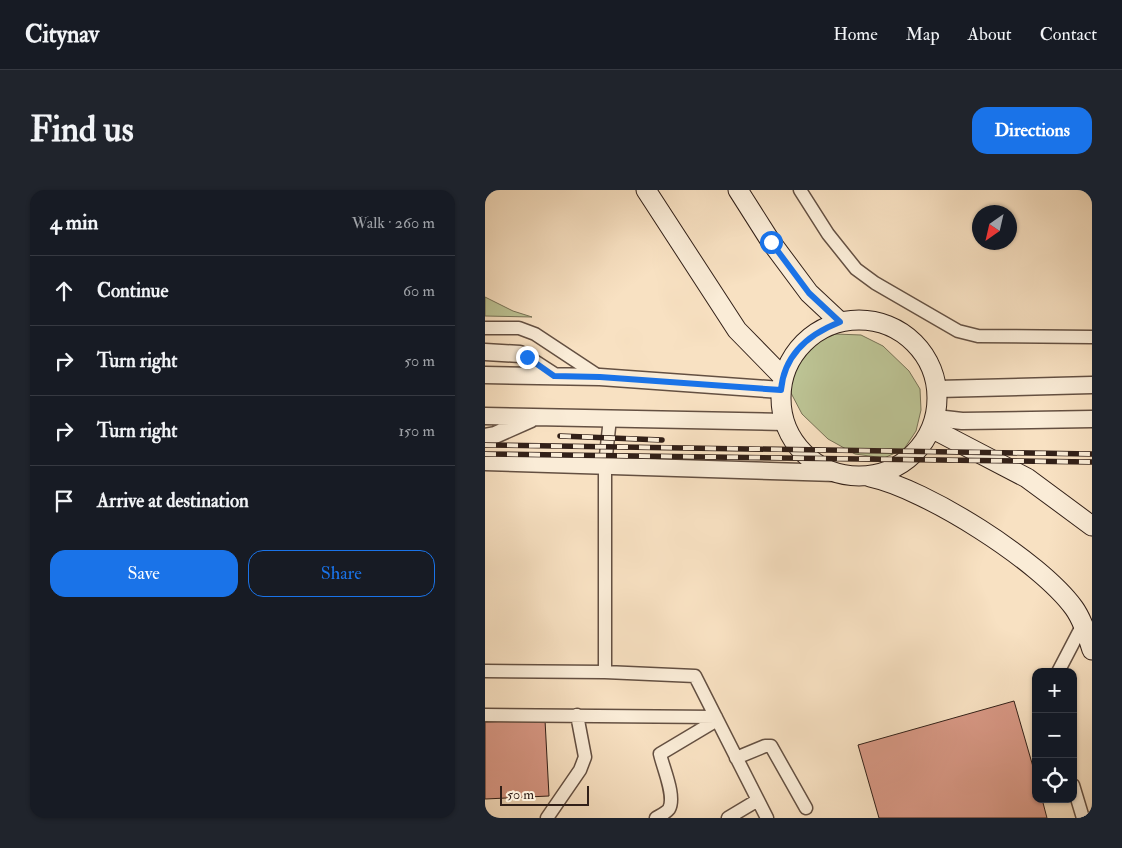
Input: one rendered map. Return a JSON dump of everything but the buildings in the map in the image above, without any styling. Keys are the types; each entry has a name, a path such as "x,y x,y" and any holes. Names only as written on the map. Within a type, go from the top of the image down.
{"main road":[{"path":"647,190 737,330 782,383"},
{"path":"738,190 771,242 809,293 840,322"},
{"path":"867,477 885,473 902,465 916,453 934,423 938,389 927,358 911,339 890,326 865,320 840,322 820,330 803,344 789,361 782,383 781,402 784,422 793,440 807,457 825,469 845,476 867,477 890,482 931,500 988,535 1044,576 1074,608 1092,650"},
{"path":"934,423 1027,478 1092,526"}],"street":[{"path":"800,190 828,234 856,269 875,283 958,331 978,336 1092,337"},
{"path":"485,328 519,328 535,334 600,377"},
{"path":"485,352 521,354 554,376"},
{"path":"485,375 782,383"},
{"path":"938,389 1092,385"},
{"path":"485,416 610,418 733,423 784,422"},
{"path":"485,437 495,435 535,417"},
{"path":"605,672 605,465 610,418"},
{"path":"934,423 1092,418"},
{"path":"485,462 836,473"},
{"path":"1060,668 1082,626"},
{"path":"485,671 692,675 697,679 767,818"},
{"path":"485,715 716,718"},
{"path":"547,818 580,770 585,757 577,715"},
{"path":"655,818 667,811 670,806 668,776 660,754 716,718"},
{"path":"736,758 765,746 771,746 806,808"},
{"path":"1077,799 1083,818"},
{"path":"727,818 758,800"}],"green space":[{"path":"485,297 513,311 532,317 485,316"},
{"path":"836,334 861,335 883,346 909,371 920,389 921,410 916,431 904,449 884,458 855,454 828,439 802,414 791,393 792,371 804,353 817,340"}],"railway":[{"path":"560,436 662,440"},
{"path":"485,445 1092,454"},
{"path":"485,454 1092,462"}],"route":[{"path":"527,357 554,376 600,377 781,390 782,376 789,361 803,344 820,330 840,322 809,293 771,242"}]}
